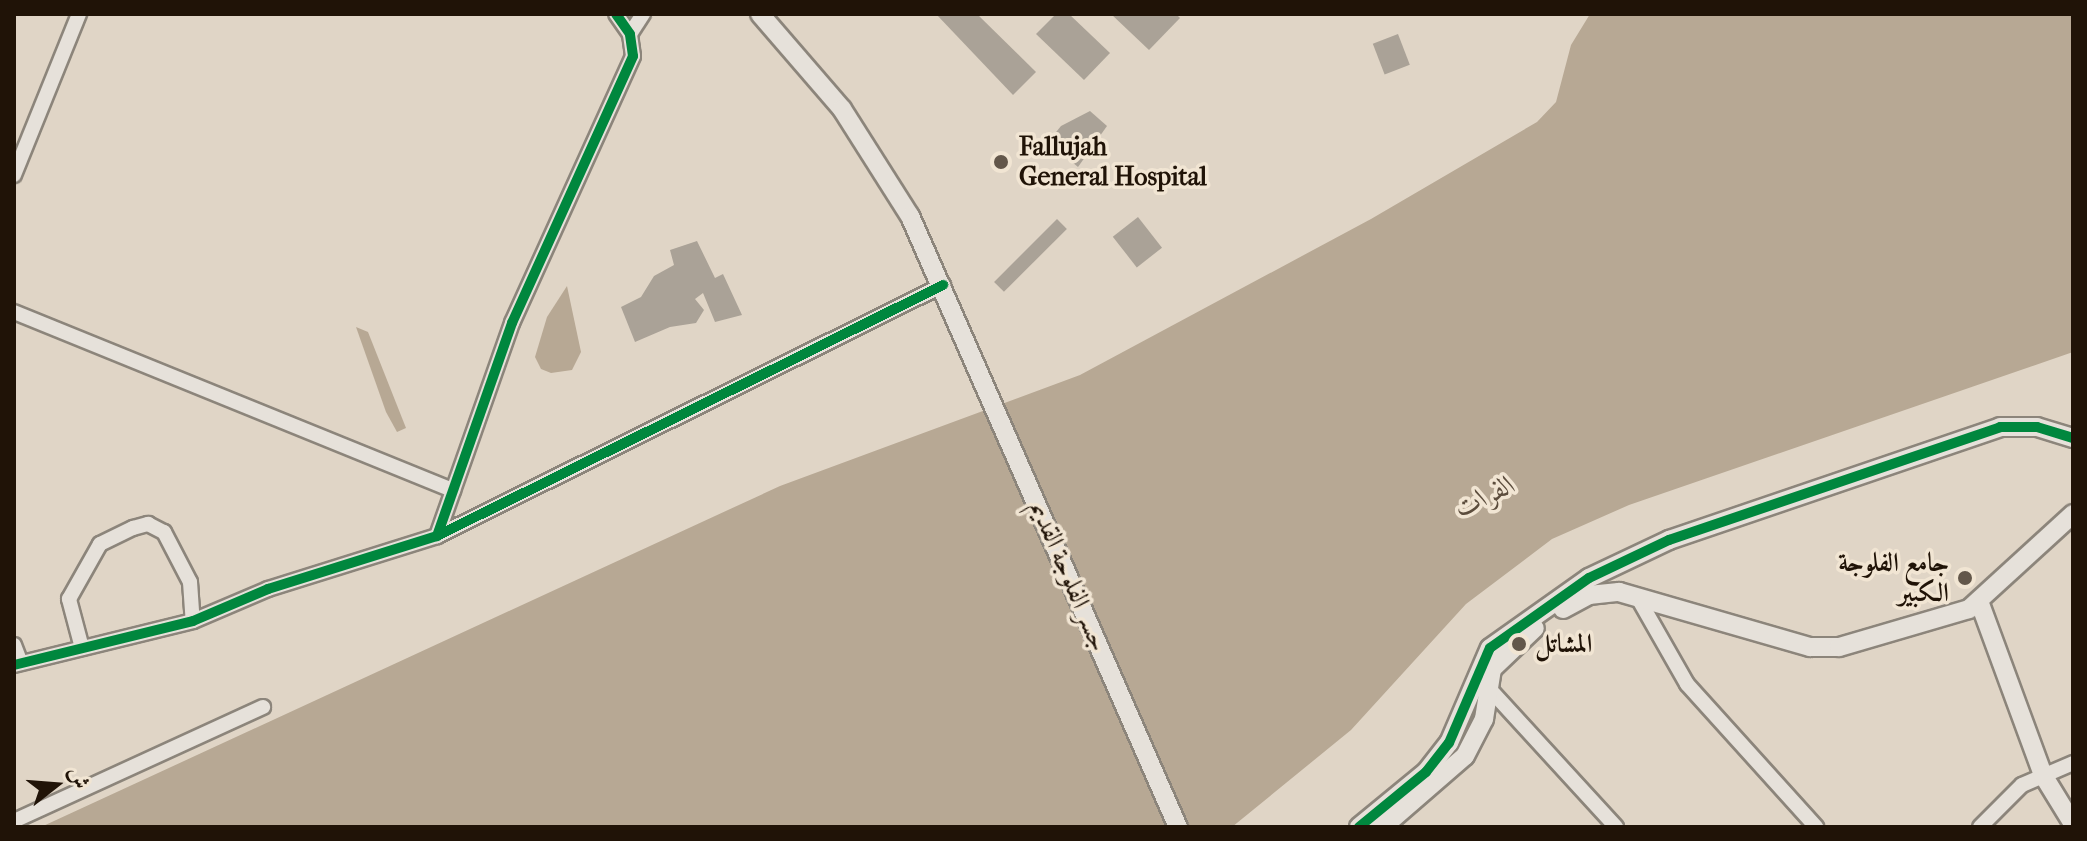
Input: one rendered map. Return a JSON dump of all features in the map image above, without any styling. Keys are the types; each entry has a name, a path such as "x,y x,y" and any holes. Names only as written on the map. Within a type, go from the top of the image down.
{"street":[{"path":"14,175 79,14"},
{"path":"437,536 512,323 633,56 630,34 616,14"},
{"path":"630,34 643,14"},
{"name":"جسر الفلوجة القديم","path":"760,14 853,124 910,216 961,324 1178,827"},
{"path":"14,645 18,664 193,621 268,589 437,536 943,285"},
{"path":"14,312 453,490"},
{"path":"1359,827 1426,772 1449,743 1498,641 1621,561 2000,427 2037,427 2073,438"},
{"path":"1383,827 1465,756 1484,719 1481,680 1497,662 1554,614 1589,595 1633,596 1829,648 1948,617 1979,601 2032,546 2073,514"},
{"path":"82,648 69,599 100,544 148,524 164,532 190,582 193,621"},
{"path":"1621,561 1620,578 1687,684 1816,827"},
{"path":"1979,601 2043,775 2073,824"},
{"path":"1481,680 1616,827"},
{"path":"14,821 263,707"},
{"path":"1980,827 2022,785 2073,763"}],"water":[{"name":"الفرات","path":"1590,14 2073,14 2073,352 1629,505 1552,539 1466,604 1351,730 1232,827 41,827 780,486 1080,375 1371,219 1537,122 1556,102 1571,45"},
{"path":"567,286 581,352 572,370 551,373 541,369 535,357 547,317"},
{"path":"356,327 368,332 406,428 397,432 386,412"}],"building":[{"path":"936,14 977,14 1036,72 1013,95"},
{"path":"1056,14 1069,14 1110,53 1084,80 1036,34"},
{"path":"1111,14 1176,14 1180,18 1149,50"},
{"path":"1398,34 1410,65 1385,74 1373,44"},
{"path":"1090,111 1107,126 1078,167 1048,142 1061,126"},
{"path":"1138,217 1162,248 1137,267 1113,237"},
{"path":"1057,219 1067,229 1004,292 994,282"},
{"path":"697,241 715,278 723,274 742,315 715,322 703,293 695,299 704,310 696,323 670,327 635,342 621,307 641,297 654,276 674,265 670,250"}],"cycle path":[{"path":"437,536 512,323 633,56 630,34 616,14"},
{"path":"14,665 193,621 268,589 437,536 943,285"},
{"path":"1359,827 1426,772 1449,743 1490,648 1589,578 1669,540 2000,427 2037,427 2073,438"}],"place":[{"name":"Fallujah General Hospital","path":"1001,162"},
{"name":"جامع الفلوجة الكبير","path":"1965,578"},
{"name":"المشاتل","path":"1519,644"}]}
